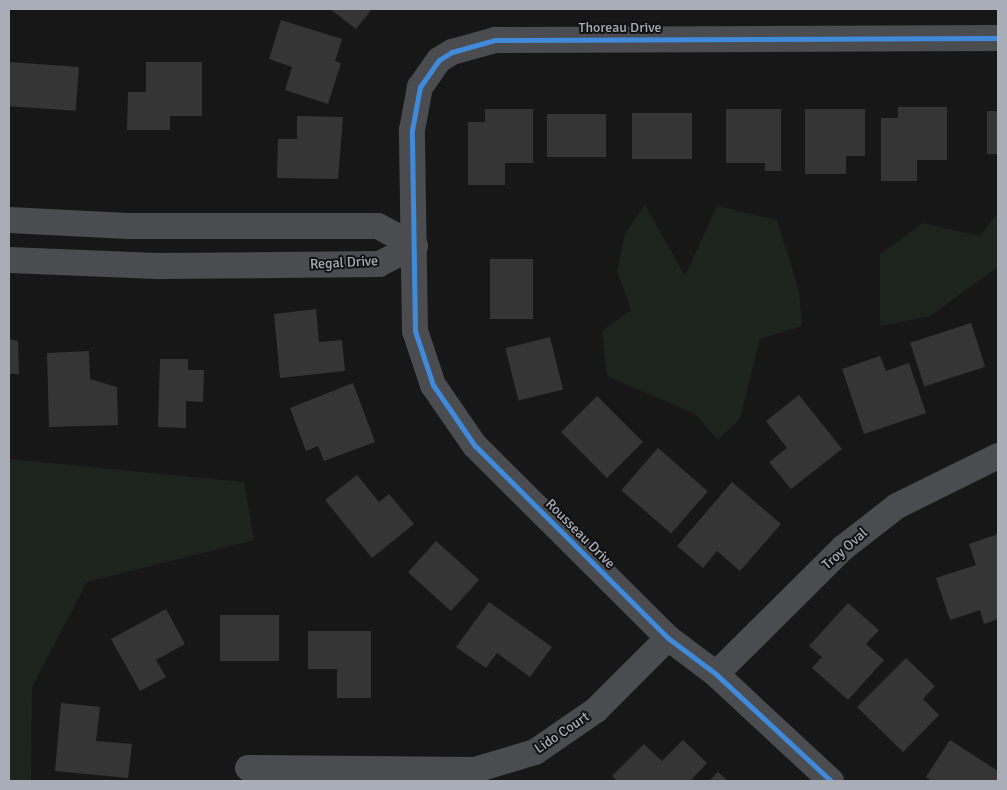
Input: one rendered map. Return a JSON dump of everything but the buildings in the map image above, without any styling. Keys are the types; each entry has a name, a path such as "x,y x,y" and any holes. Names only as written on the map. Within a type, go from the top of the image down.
{"street":[{"name":"Thoreau Drive","path":"415,246 412,130 420,87 439,60 475,43 998,38"},
{"path":"9,220 128,226 378,226 415,246"},
{"name":"Regal Drive","path":"9,260 157,266 378,264 415,246"},
{"name":"Rousseau Drive","path":"415,246 415,331 433,386 475,446 668,638 716,674 831,781"},
{"name":"Troy Oval","path":"716,674 843,548 897,506 998,456"},
{"name":"Lido Court","path":"248,768 475,770 535,752 596,710 668,638"}],"shaded area":[{"path":"645,205 685,276 717,206 777,220 799,291 802,326 760,339 740,419 718,440 695,414 607,376 602,331 631,310 617,271 625,233"},
{"path":"998,213 998,267 930,316 880,326 880,254 923,223 980,236"},
{"path":"9,459 244,482 254,540 87,582 32,687 31,781 9,781"}],"cycle path":[{"path":"831,781 716,674 668,638 475,446 433,385 415,331 412,130 420,87 439,60 452,52 495,40 998,38"}]}
